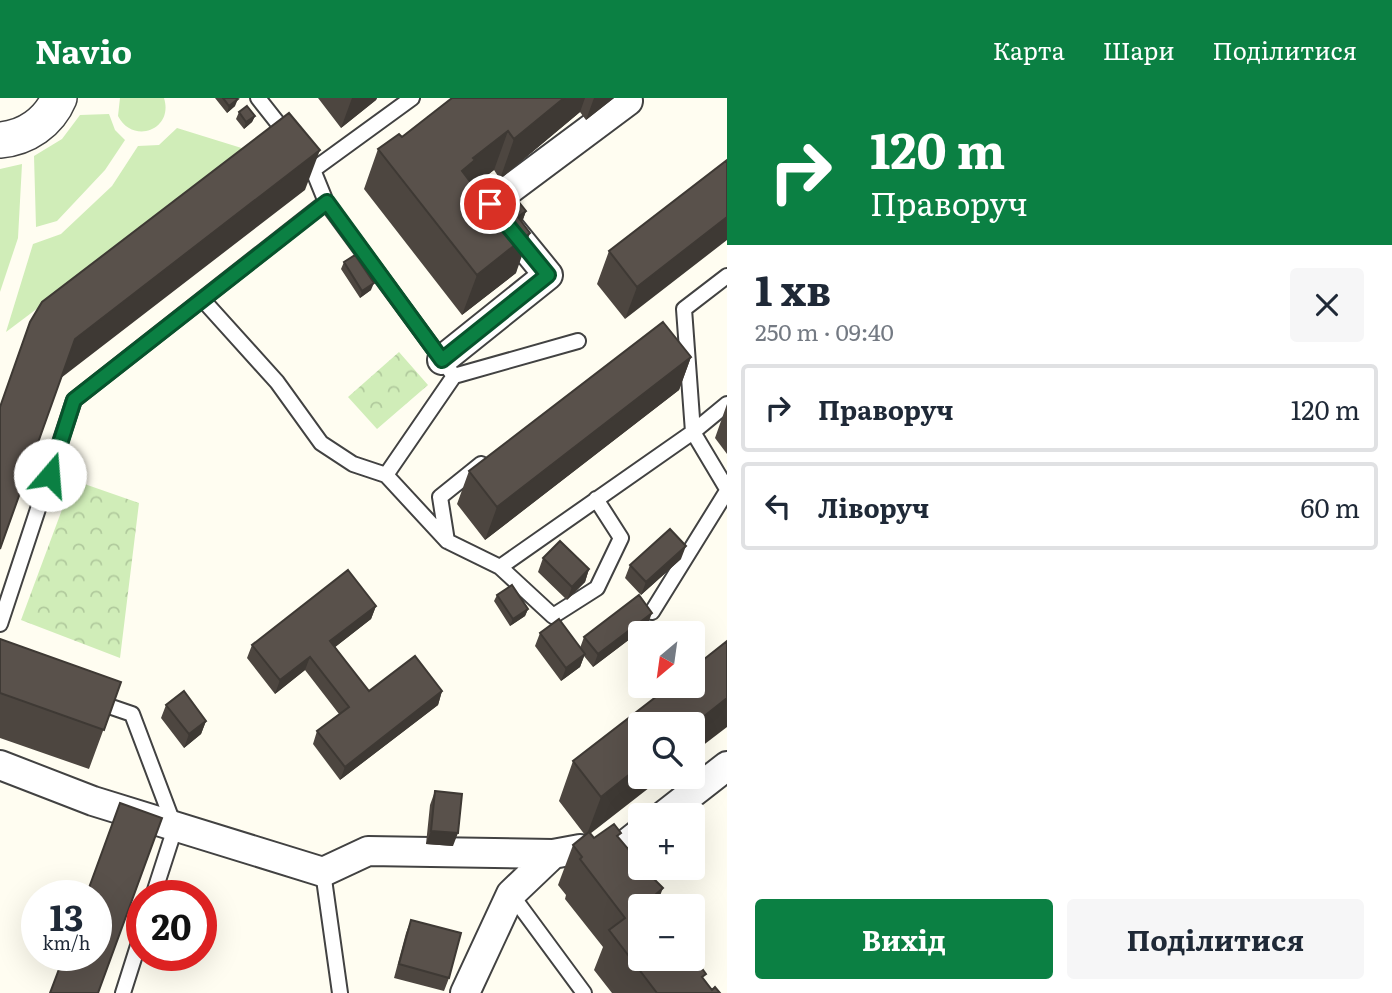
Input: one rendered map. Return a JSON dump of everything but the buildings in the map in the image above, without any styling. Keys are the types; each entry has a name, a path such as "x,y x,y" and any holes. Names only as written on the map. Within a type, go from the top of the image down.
{"street":[{"path":"0,140 28,133 45,120 59,98"},
{"path":"448,368 548,275 490,204 628,101"},
{"path":"0,765 175,828 324,872 368,850 554,854 580,849 610,864 628,845"},
{"path":"680,803 727,766"},
{"path":"465,993 510,894 554,854"}],"lane":[{"path":"258,98 313,170 327,202 448,368"},
{"path":"313,170 411,98"},
{"path":"0,624 74,400 327,202"},
{"path":"652,612 727,490 693,432 684,309 727,276"},
{"path":"203,300 276,382 321,443 353,464 386,475 447,541 500,567 553,616 597,588 621,538 596,499"},
{"path":"386,475 448,368 578,341"},
{"path":"500,567 693,432 727,404"},
{"path":"447,541 440,497 494,454"},
{"path":"79,695 132,714 175,828 158,880"},
{"path":"324,872 341,993"},
{"path":"510,894 584,993"},
{"path":"123,993 130,971"}],"green space":[{"path":"120,98 164,98 166,109 163,118 150,130 133,130 118,116"},
{"path":"109,114 115,130 125,140 105,170 57,221 36,227 34,156 62,139 80,115"},
{"path":"177,128 248,150 6,332 33,244 61,234 112,186 138,146 159,145"},
{"path":"22,164 18,238 0,292 0,169"},
{"path":"399,352 428,385 377,429 348,397"},
{"path":"73,480 139,503 120,658 21,620"}],"route":[{"path":"50,475 74,400 327,202 442,360 548,275 490,204"}]}
